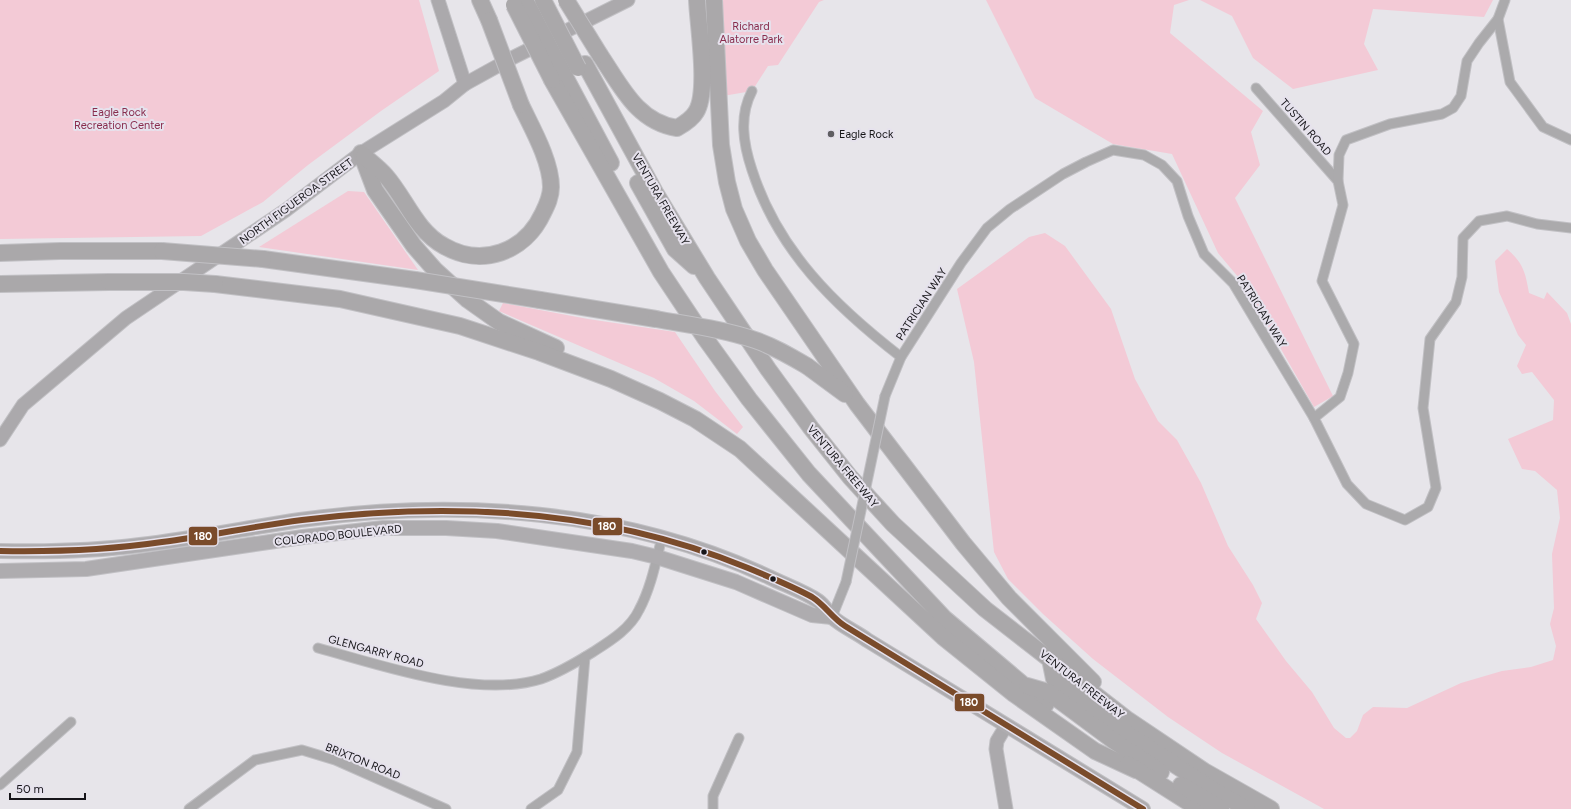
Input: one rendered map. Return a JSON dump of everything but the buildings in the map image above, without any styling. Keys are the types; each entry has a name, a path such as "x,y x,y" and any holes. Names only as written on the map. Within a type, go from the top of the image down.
{"highway":[{"path":"361,153 386,177 426,234 444,246 463,254 480,256 500,253 516,246 530,234 540,220 548,203 551,188 547,165 521,105 480,0"},
{"path":"543,0 582,66"},
{"name":"VENTURA FREEWAY","path":"552,0 582,66 656,194 707,278 768,369 811,428 850,477 893,524 933,563 985,609 1128,720 1204,771 1270,809"},
{"path":"566,0 600,55 634,105 649,119 663,126 677,128 695,114 701,103 702,74 697,0"},
{"path":"714,0 721,145 727,182 734,209 748,241 765,270 857,404 963,543 1009,598 1128,720"},
{"path":"518,1 661,272 705,338 749,399 809,474 944,618 1020,683 1136,770 1199,809"},
{"path":"361,153 375,190 414,246 435,270 468,300 500,322 649,391 740,449 943,637 1014,694 1095,751 1136,770"},
{"path":"0,253 60,251 162,251 263,259 415,280 714,328 756,340 783,352 807,366 857,404"},
{"path":"0,284 184,282 215,284 340,299 460,326 539,352 611,379 660,401 694,419"},
{"path":"1050,659 1054,679 1060,684 1126,733 1212,789 1247,809"},
{"path":"1020,683 1048,692 1114,741 1221,809"}],"main road":[{"path":"438,0 465,84"},
{"name":"NORTH FIGUEROA STREET","path":"0,440 23,405 126,318 286,210 361,153 444,101 465,84 620,2"},
{"name":"COLORADO BOULEVARD","path":"0,551 84,550 140,545 302,520 383,512 449,510 500,512 564,518 626,528 692,546 748,567 820,601 832,617 1006,726 1143,809"},
{"path":"383,512 383,528"},
{"path":"497,531 500,512"},
{"name":"COLORADO BOULEVARD","path":"0,571 86,569 383,528 446,528 497,531 632,551 657,557 736,582 812,615 832,617"},
{"path":"84,550 86,569"},
{"path":"1006,726 997,741 996,749 1006,809"}],"street":[{"path":"1314,418 1340,397 1348,373 1354,344 1322,281 1343,205 1338,181 1339,155 1346,140 1390,124 1442,114 1452,108 1461,96 1468,61 1479,43 1498,19 1505,0"},
{"path":"1498,19 1510,82 1543,127 1571,140"},
{"name":"TUSTIN ROAD","path":"1256,88 1338,181"},
{"path":"752,91 743,115 743,133 747,157 760,194 774,223 793,253 814,277 848,312 901,357"},
{"name":"PATRICIAN WAY","path":"832,617 846,582 885,396 901,357 962,263 987,228 1010,209 1062,174 1113,150 1144,155 1162,165 1177,181 1188,216 1204,254 1233,283 1314,418 1347,484 1366,504 1405,520 1428,507 1436,488 1423,408 1430,339 1456,302 1462,277 1463,238 1479,221 1507,216 1537,224 1571,228"},
{"name":"GLENGARRY ROAD","path":"318,648 418,676 492,685 518,684 542,678 585,657 612,640 630,623 639,611 645,597 662,537"},
{"path":"530,809 558,790 577,752 585,657"},
{"path":"0,785 71,722"},
{"path":"714,809 713,796 739,738"},
{"name":"BRIXTON ROAD","path":"190,809 255,760 302,750 334,760 446,809"}],"green space":[{"name":"Eagle Rock Recreation Center","path":"0,0 419,0 439,71 381,111 308,165 263,202 201,236 0,239"},
{"name":"Richard Alatorre Park","path":"721,0 824,0 819,2 778,65 768,66 752,91 723,96"},
{"path":"986,0 1189,0 1174,5 1170,33 1263,111 1251,132 1260,165 1235,198 1333,396 1314,407 1244,284 1218,253 1172,154 1113,144 1035,98"},
{"path":"1200,0 1493,0 1484,17 1373,9 1364,44 1378,70 1293,89 1253,58 1232,16"},
{"path":"348,191 364,192 418,270 259,247"},
{"path":"1045,233 1065,246 1111,309 1135,379 1158,421 1177,440 1201,483 1228,546 1253,585 1262,603 1256,619 1286,661 1312,692 1334,728 1346,738 1350,738 1357,731 1363,715 1373,707 1407,708 1461,683 1502,671 1531,667 1553,660 1556,646 1550,624 1554,608 1552,554 1560,518 1557,490 1535,471 1522,469 1508,439 1553,420 1554,400 1532,372 1522,374 1517,366 1526,345 1518,335 1499,292 1495,261 1507,249 1517,259 1523,269 1529,293 1544,299 1547,292 1567,313 1571,324 1571,809 1324,809 1222,753 1168,717 1093,659 1043,614 1008,579 994,552 974,362 957,289 1029,237"},
{"path":"503,303 588,319 675,332 715,391 743,427 737,434 694,401 654,378 499,311"}],"transit line":[{"name":"180","path":"0,551 61,551 122,547 180,540 302,520 359,514 415,511 472,511 528,515 584,522 640,533 694,548 748,568 812,597 845,626 1143,809"}],"place":[{"name":"Eagle Rock","path":"831,134"}]}
